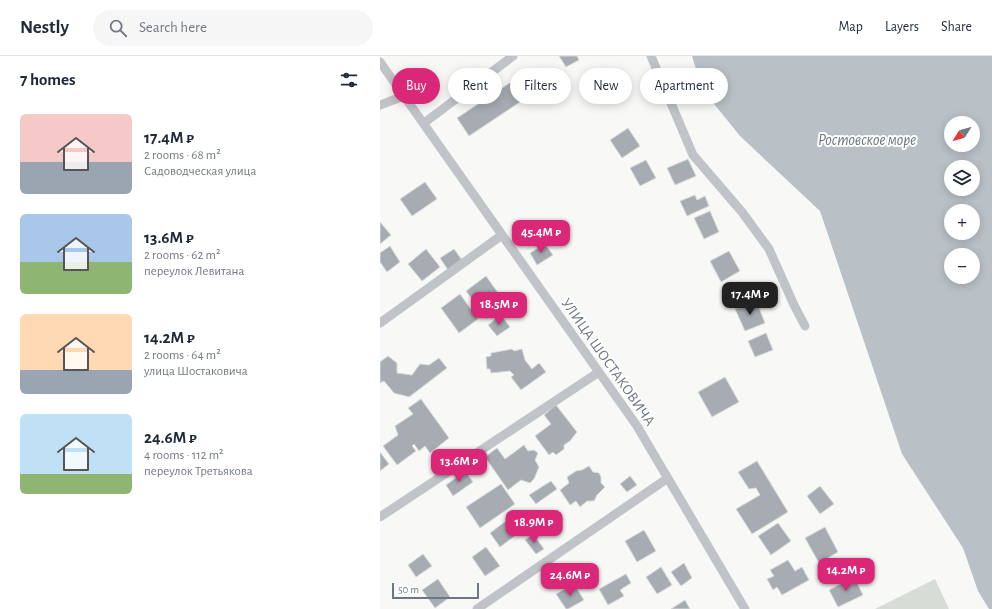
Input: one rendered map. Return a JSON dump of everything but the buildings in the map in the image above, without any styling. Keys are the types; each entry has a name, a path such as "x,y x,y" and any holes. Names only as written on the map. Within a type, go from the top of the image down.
{"street":[{"path":"424,123 513,56"},
{"path":"651,56 693,155 742,212 769,249 805,326"},
{"name":"УЛИЦА ШОСТАКОВИЧА","path":"380,62 392,79"},
{"path":"380,105 392,100"},
{"name":"УЛИЦА ШОСТАКОВИЧА","path":"410,104 636,426 745,609"},
{"path":"380,324 502,235"},
{"path":"380,517 599,372"},
{"path":"477,609 668,478"}],"shaded area":[{"path":"935,579 949,609 875,609"}],"water":[{"name":"Ростовское море","path":"692,56 992,56 992,609 989,609 978,591 963,548 902,454 820,211 740,136 714,104 728,104 728,68 696,68"}]}
